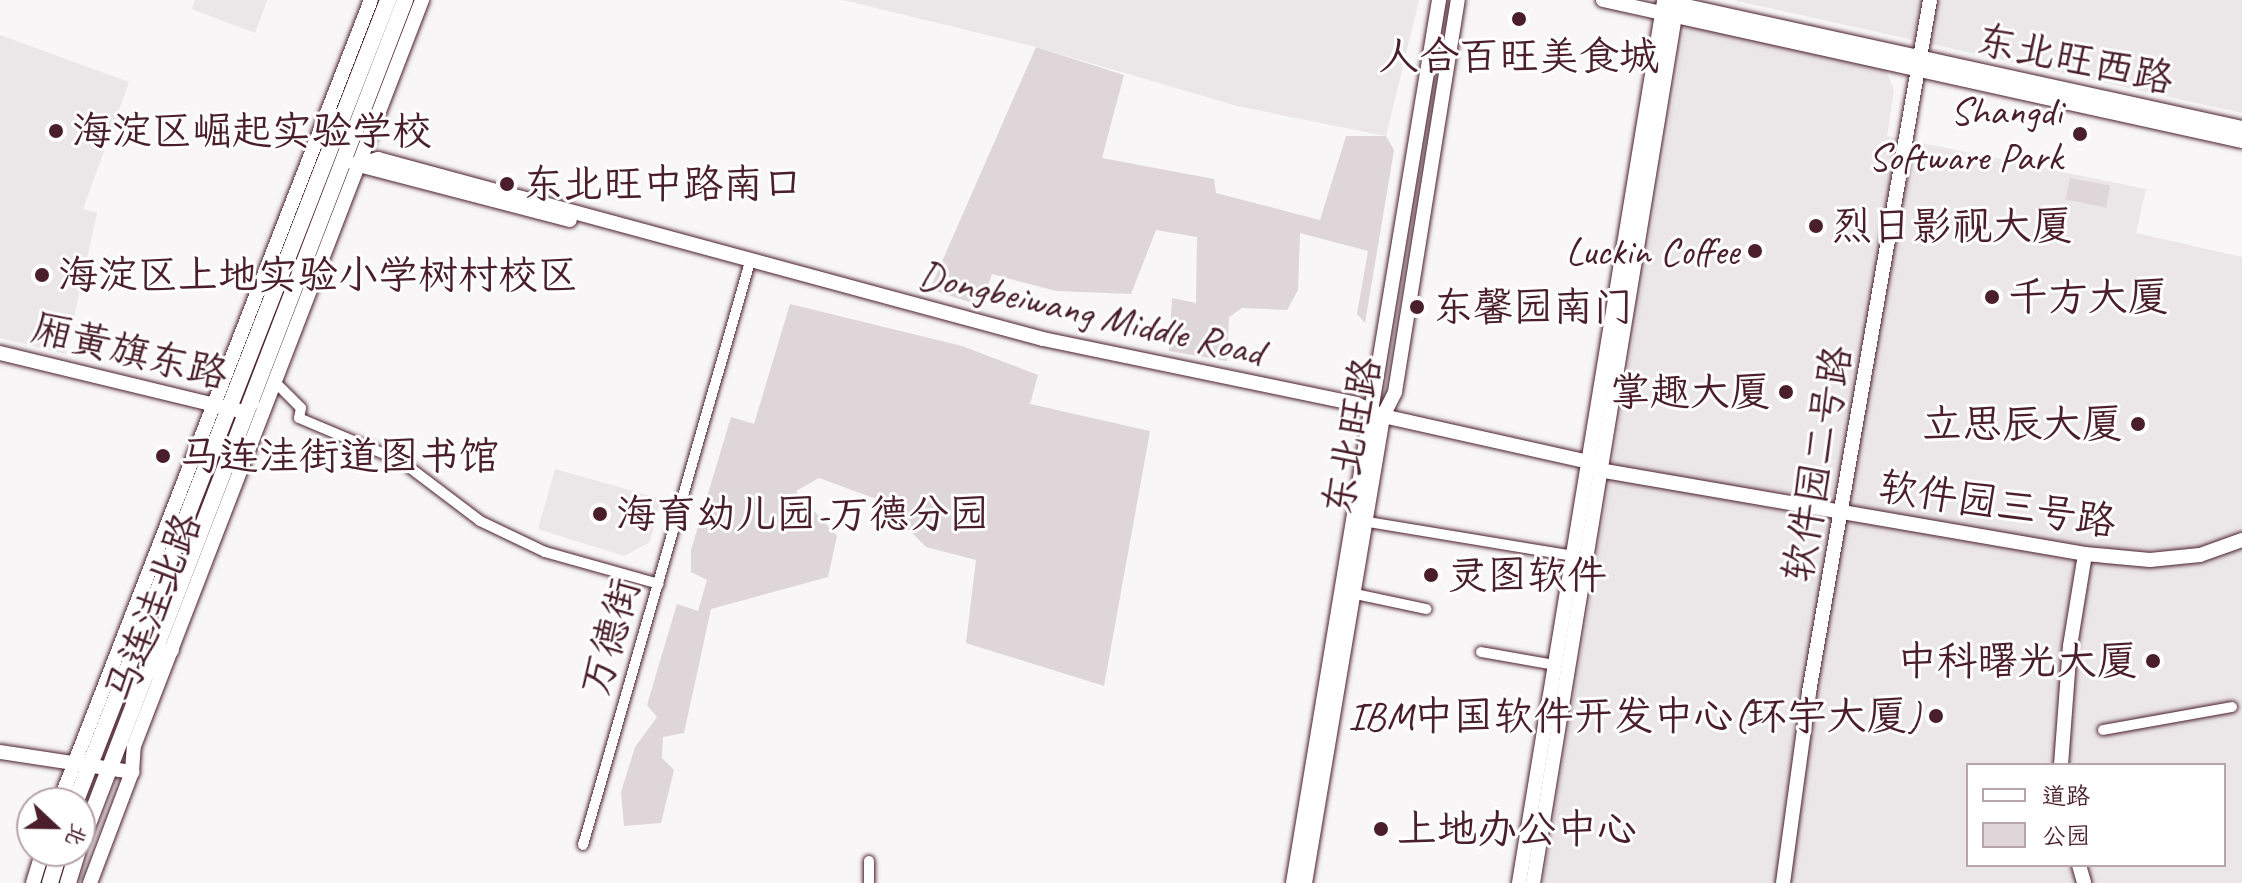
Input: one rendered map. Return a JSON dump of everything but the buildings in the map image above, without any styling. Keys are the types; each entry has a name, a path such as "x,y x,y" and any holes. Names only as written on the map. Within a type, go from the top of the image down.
{"main road":[{"path":"77,787 80,763 229,408 305,213 342,160 388,0"},
{"path":"96,800 141,679 229,408 342,160 405,0"},
{"path":"141,679 171,650"}],"street":[{"path":"229,408 272,257 371,0"},
{"name":"马连洼北路","path":"90,883 132,772 134,746 277,375 342,160 422,0"},
{"name":"东北旺路","path":"1293,883 1368,409 1439,0"},
{"name":"东北旺路","path":"1305,883 1368,522 1383,416 1395,392 1458,0"},
{"name":"东北旺西路","path":"1603,0 1668,7 2242,141"},
{"name":"软件园二号路","path":"1783,883 1840,511 1930,0"},
{"path":"1533,883 1594,466 1668,7"},
{"name":"东北旺西路","path":"1919,64 2242,128"},
{"name":"Dongbeiwang Middle Road","path":"342,160 527,211 574,221 580,218 1043,339 1368,409 1383,416 1594,466"},
{"path":"272,257 305,213"},
{"name":"万德街","path":"583,845 750,262"},
{"name":"厢黄旗东路","path":"0,353 229,408"},
{"path":"229,408 277,375 301,408 299,418 401,461 480,521 545,552 659,584"},
{"path":"1519,883 1573,556 1594,466"},
{"name":"软件园三号路","path":"1594,466 2085,554 2150,560 2200,555 2242,540"},
{"path":"1368,522 1573,556"},
{"path":"2061,763 2070,646 2085,554"},
{"path":"1355,594 1426,609"},
{"path":"1481,652 1555,665"},
{"path":"2103,730 2232,707"},
{"path":"0,752 132,772"},
{"path":"67,787 80,763"},
{"path":"869,861 869,883"}],"shaded area":[{"path":"195,0 267,0 255,33 192,9"},
{"path":"843,0 1419,0 1386,136 1237,106 1036,47"},
{"path":"1733,0 2242,0 2242,113"},
{"path":"1686,21 1884,66 1894,90 1887,136 2146,189 2136,233 2242,257 2242,883 1543,883"},
{"path":"0,35 129,82 83,209 97,213 66,354 0,338"},
{"name":"海育幼儿园-万德分园","path":"555,469 661,499 650,542 624,556 538,529"}],"green space":[{"path":"1036,47 1124,75 1102,158 1214,179 1216,193 1320,220 1346,136 1386,136 1394,150 1365,323 1357,314 1368,251 1300,233 1298,290 1287,310 1242,308 1229,317 1227,361 1169,351 1172,298 1196,303 1197,237 1156,230 1131,294 1056,291 992,274 981,306 930,289"},
{"path":"2070,178 2110,186 2106,207 2066,200"},
{"path":"790,304 962,346 1038,375 1030,404 1150,431 1104,686 966,643 976,560 926,547 879,500 819,478 796,491 837,536 828,577 711,609 684,733 663,737 662,758 674,770 661,823 624,826 621,792 635,747 657,717 647,705 677,604 698,611 707,580 691,572 691,550 731,417 754,424"}],"place":[{"name":"人合百旺美食城","path":"1519,19"},
{"name":"海淀区崛起实验学校","path":"56,131"},
{"name":"Shangdi Software Park","path":"2080,134"},
{"name":"东北旺中路南口","path":"507,184"},
{"name":"烈日影视大厦","path":"1816,226"},
{"name":"Luckin Coffee","path":"1755,251"},
{"name":"海淀区上地实验小学树村校区","path":"42,275"},
{"name":"千方大厦","path":"1992,297"},
{"name":"东馨园南门","path":"1417,307"},
{"name":"掌趣大厦","path":"1786,392"},
{"name":"立思辰大厦","path":"2138,424"},
{"name":"马连洼街道图书馆","path":"163,456"},
{"name":"海育幼儿园-万德分园","path":"600,514"},
{"name":"灵图软件","path":"1431,575"},
{"name":"中科曙光大厦","path":"2153,661"},
{"name":"IBM中国软件开发中心(环宇大厦)","path":"1936,716"},
{"name":"上地办公中心","path":"1381,829"}]}
